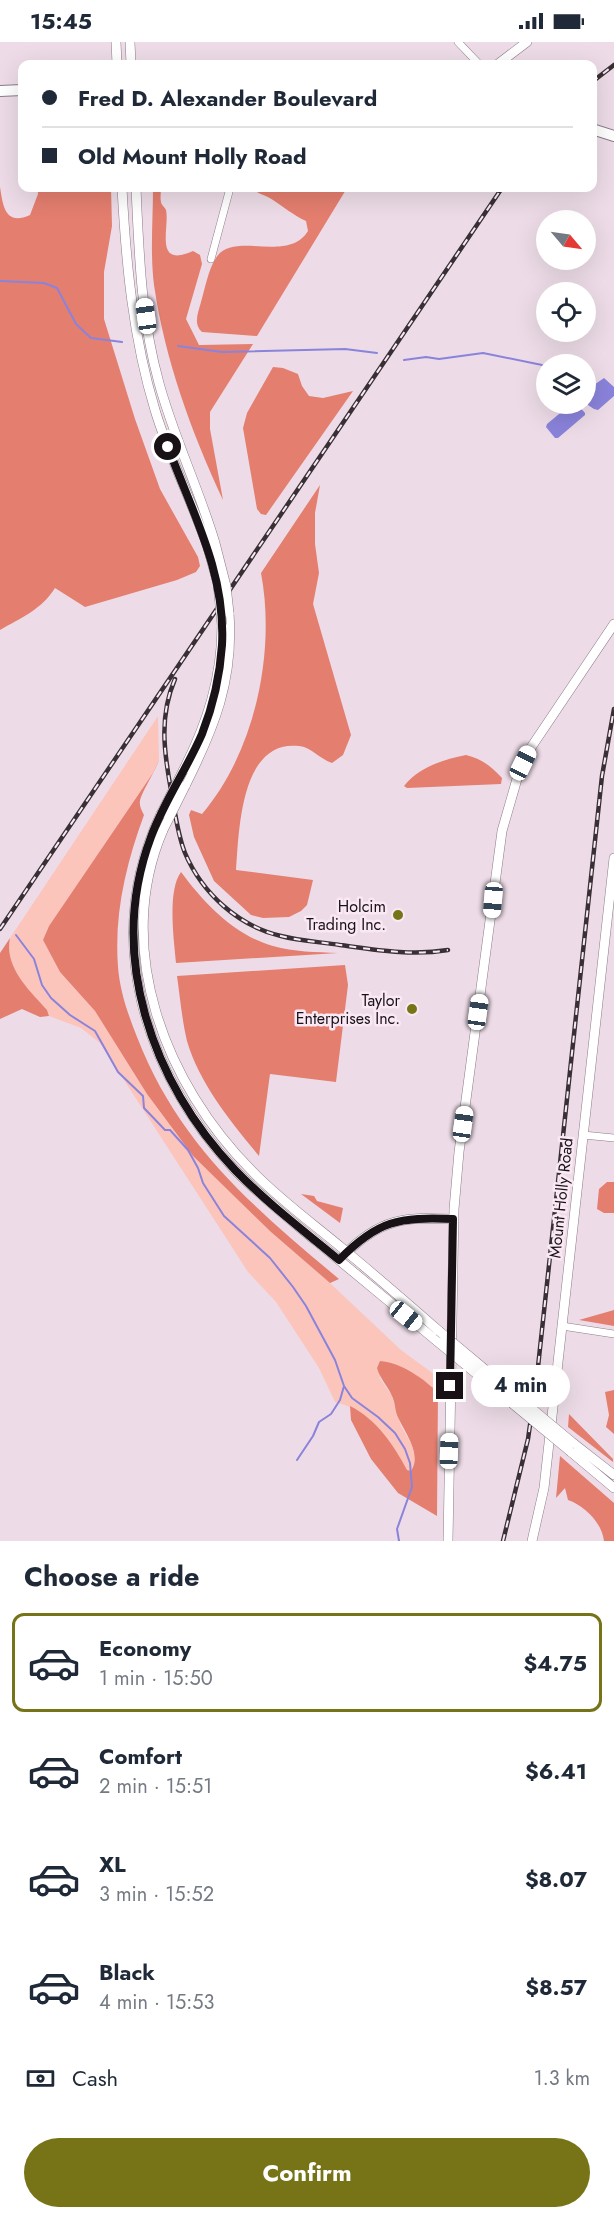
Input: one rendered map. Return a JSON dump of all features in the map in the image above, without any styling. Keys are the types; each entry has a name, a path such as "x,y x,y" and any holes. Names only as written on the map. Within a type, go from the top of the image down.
{"main road":[{"path":"116,42 117,60"},
{"path":"130,42 131,60"},
{"path":"503,60 527,42"},
{"path":"0,91 18,90"},
{"path":"597,131 614,136"},
{"path":"122,192 132,307 145,375 163,435 212,545 222,625 219,666 212,702 202,733 161,814 147,847 137,886 133,930 136,981 150,1034 179,1094 201,1128 224,1157 260,1194 438,1342 572,1447 614,1475"},
{"path":"136,192 140,271 151,350 174,431 226,586 229,613 230,646 220,704 208,740 163,830 147,889 144,944 147,975 152,1002 166,1044 200,1107 235,1153 269,1188 439,1331 572,1447 614,1488"},
{"path":"448,1541 453,1219 459,1152 504,820 519,772 530,749 614,624"},
{"name":"Mount Holly Road","path":"532,1541 544,1488 614,858"},
{"path":"339,1260 369,1234 398,1220 453,1219"}],"street":[{"path":"458,42 474,60"},
{"path":"211,259 230,192"},
{"path":"583,1135 614,1137"},
{"path":"562,1326 614,1334"}],"shaded area":[{"path":"0,187 4,207 10,216 15,218 30,215 38,192 111,192 112,226 104,272 104,319 135,419 160,489 198,557 200,566 196,572 177,580 85,607 55,588 44,602 0,630"},
{"path":"153,192 161,192 161,203 166,210 167,217 166,244 168,250 172,255 193,251 200,255 202,264 186,319 199,345 253,344 210,412 210,429 223,500 200,448 172,368 154,285"},
{"path":"256,192 345,192 257,336 202,332 199,329 197,318 207,280 216,258 224,250 247,246 288,245 299,240 308,231 306,221 270,198"},
{"path":"273,367 298,374 309,396 323,398 353,391 266,515 261,514 257,509 243,428 247,413"},
{"path":"604,378 614,387 614,396 598,410 596,410 596,383"},
{"path":"559,414 585,414 558,438 555,438 546,427"},
{"path":"320,485 315,513 315,544 319,573 313,604 351,735 343,755 332,763 303,747 279,748 265,757 254,772 246,791 242,812 236,870 313,880 307,905 301,911 289,917 263,918 251,915 214,881 194,837 189,815 191,810 202,814 220,789 236,761 248,731 263,668 266,635 261,573"},
{"path":"158,716 159,760 153,773 49,926 43,940 60,972 95,1011 147,1094 193,1156 271,1232 330,1283 401,1350 438,1377 438,1390 422,1379 379,1377 392,1396 401,1426 411,1443 415,1457 414,1468 411,1471 407,1470 386,1437 369,1419 335,1402 319,1368 276,1302 248,1272 100,1043 81,1028 49,1016 47,1010 14,968 9,949 10,938"},
{"path":"466,755 490,767 502,778 501,784 407,788 404,786 410,779 432,765"},
{"path":"151,775 141,797 140,805 144,815 127,871 118,928 118,967 121,985 137,1037 154,1075 174,1110 222,1172 277,1226 339,1279 330,1283 271,1232 193,1156 147,1094 95,1011 60,972 43,940 49,926"},
{"path":"181,872 221,917 259,941 281,948 338,953 176,963 173,903 174,891"},
{"path":"10,938 9,949 14,968 47,1010 49,1016 40,1017 22,1009 0,1019 0,953"},
{"path":"345,965 348,985 336,1082 270,1074 259,1156 217,1102 192,1057 182,1017 177,976"},
{"path":"607,1182 614,1182 614,1213 604,1213 597,1209 599,1189"},
{"path":"301,1194 314,1196 317,1201 343,1208 340,1223"},
{"path":"614,1310 614,1326 579,1320"},
{"path":"380,1361 402,1367 438,1390 437,1516 398,1493 371,1459 351,1420 350,1406 376,1425 390,1442 407,1470 411,1471 415,1457 411,1442 397,1415 392,1396 378,1372"},
{"path":"614,1390 614,1434 606,1427 609,1415 605,1392"},
{"path":"569,1414 613,1459 613,1462 568,1427"},
{"path":"560,1456 614,1503 614,1541 604,1541 596,1522 586,1511 568,1500 565,1488 556,1498"}],"waterway":[{"path":"0,281 44,283 57,288 76,324 91,338 122,342"},
{"path":"178,346 222,352 345,349 377,353"},
{"path":"404,360 426,357 439,359 483,353 536,364"},
{"path":"16,935 34,959 42,985 51,998 70,1015 95,1031 118,1072 143,1096 144,1108 165,1130 170,1130 188,1150 203,1183 224,1216 270,1258 293,1287 335,1360 344,1386 352,1398 395,1433 410,1463 412,1487 397,1529 399,1541"},
{"path":"297,1460 313,1436 319,1422 331,1414 340,1400 344,1386"}],"railway":[{"path":"597,78 614,65"},
{"path":"0,929 499,192"},
{"path":"175,679 167,707 164,734 178,830 192,868 223,906 250,924 281,936 394,952 448,950"},
{"path":"503,1541 528,1439 537,1376 602,776 614,709"}],"place":[{"name":"Holcim Trading Inc.","path":"398,915"},
{"name":"Taylor Enterprises Inc.","path":"412,1009"}],"route":[{"path":"168,447 201,528 216,575 222,644 215,689 202,733 153,831 137,886 133,930 134,967 147,1025 179,1094 211,1141 234,1169 260,1194 339,1260 358,1242 377,1229 398,1220 453,1219 450,1386"}]}
